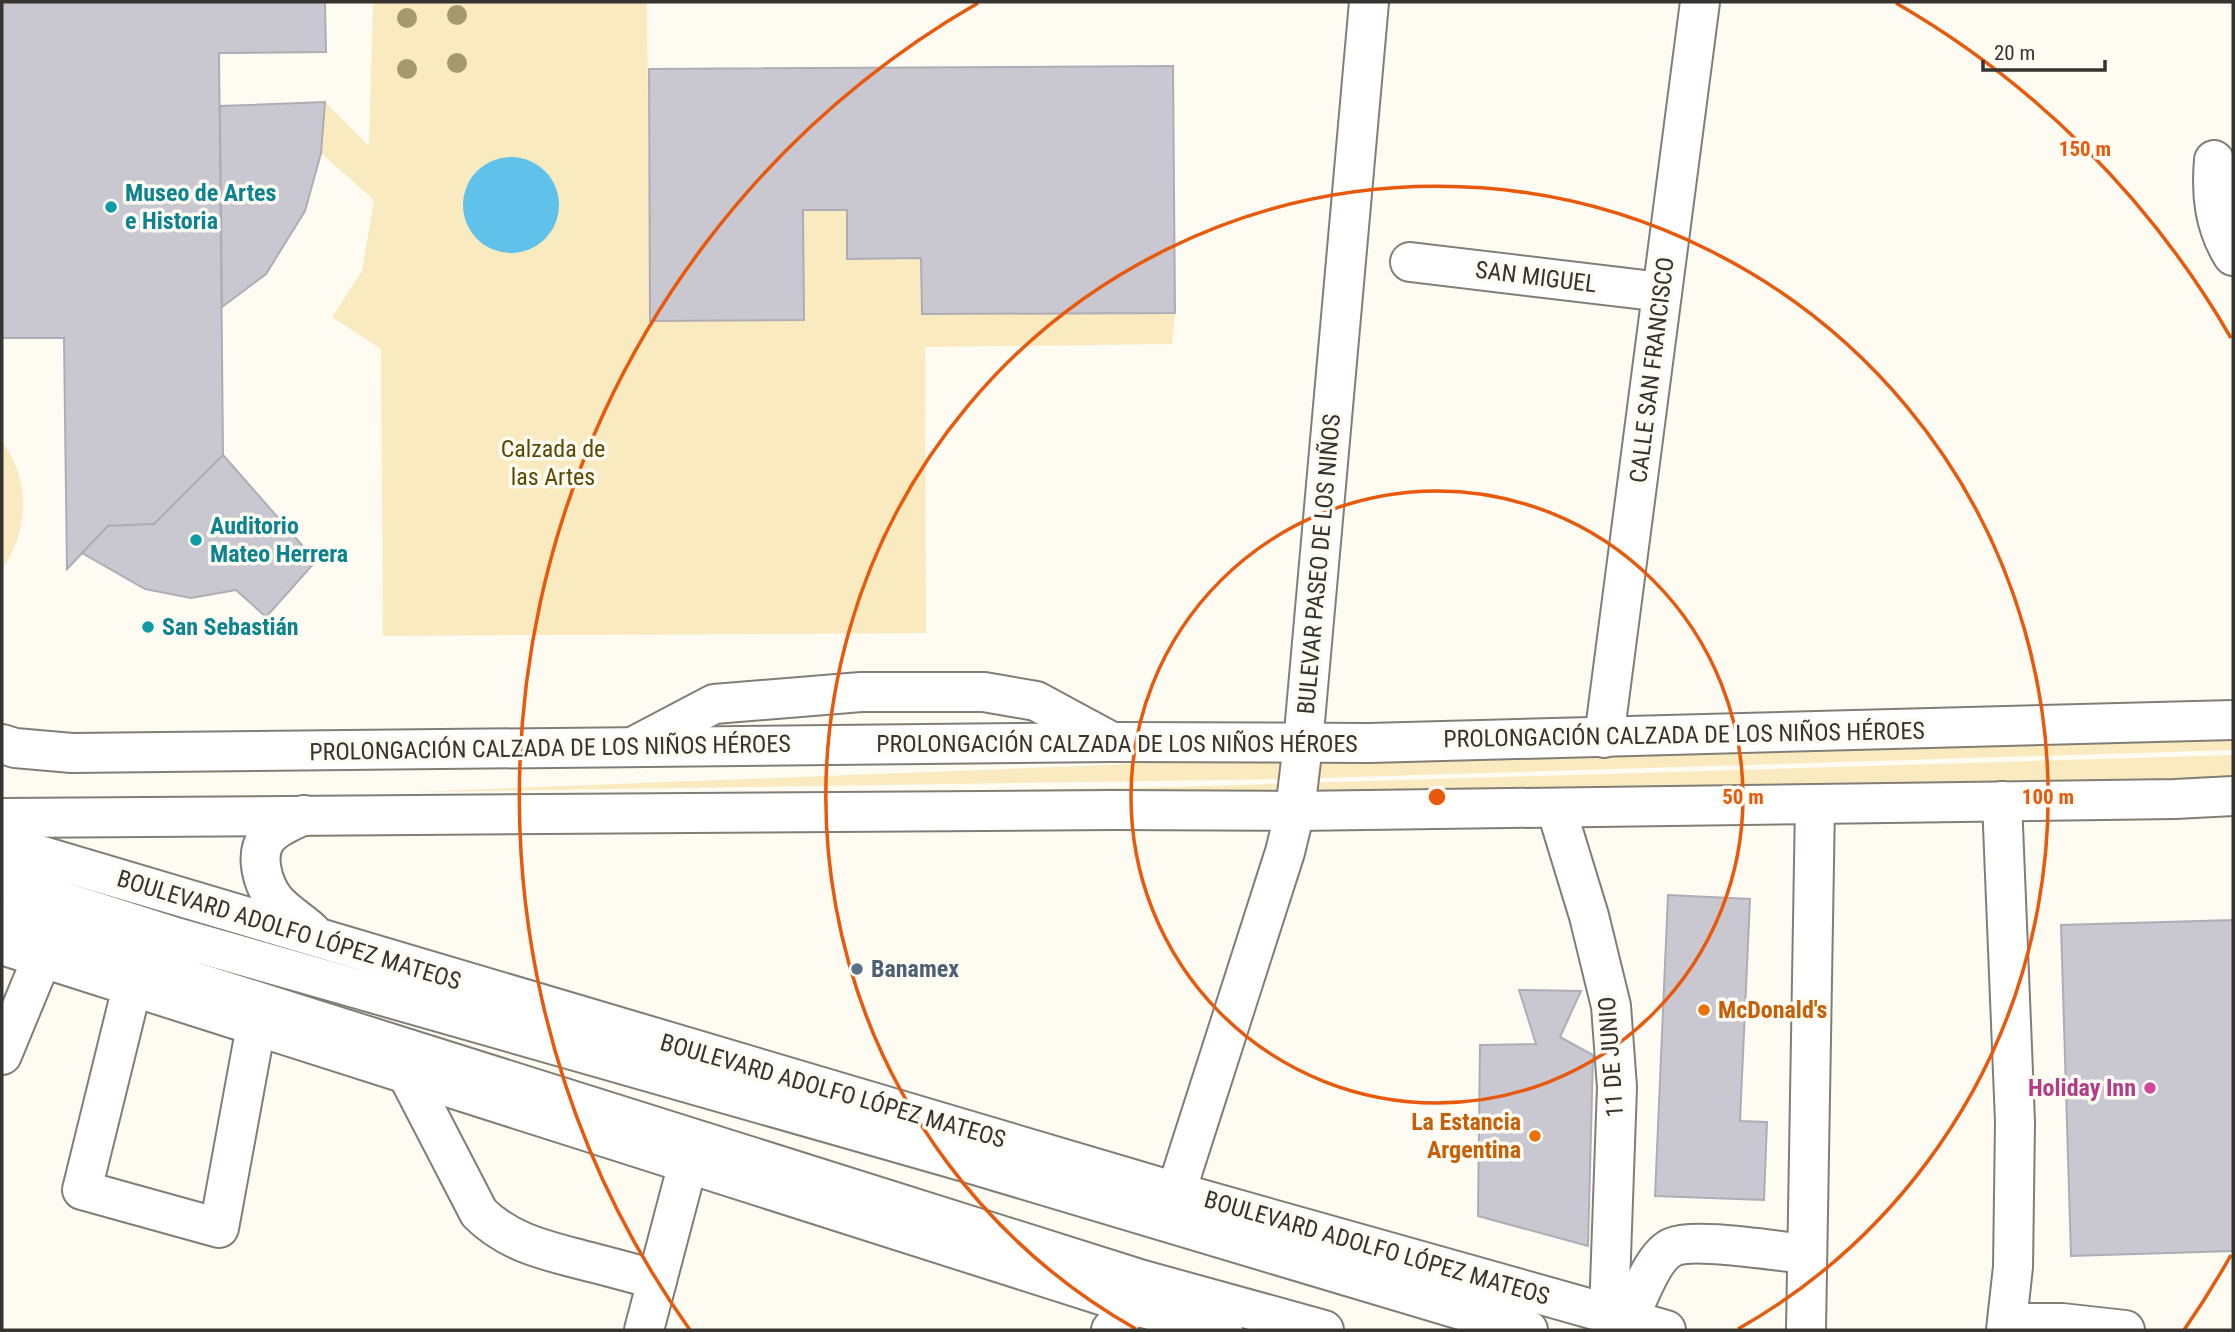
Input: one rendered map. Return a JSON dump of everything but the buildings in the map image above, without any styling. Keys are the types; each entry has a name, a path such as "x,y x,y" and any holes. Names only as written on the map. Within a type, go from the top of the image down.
{"street":[{"name":"BULEVAR PASEO DE LOS NIÑOS","path":"1176,1192 1276,883 1295,811 1369,2"},
{"name":"CALLE SAN FRANCISCO","path":"1604,738 1700,2"},
{"path":"2214,160 2214,204 2219,227 2233,256"},
{"name":"SAN MIGUEL","path":"1410,262 1662,292"},
{"path":"631,747 714,704 861,692 984,692 1036,701 1111,742"},
{"name":"PROLONGACIÓN CALZADA DE LOS NIÑOS HÉROES","path":"2,744 15,748 72,753 1111,742 1303,744 2233,720"},
{"path":"2,818 1295,811 2233,796"},
{"path":"2002,801 2015,1122 2012,1267 2007,1327 2062,1323 2125,1330"},
{"path":"1806,1330 1815,804"},
{"name":"11 DE JUNIO","path":"1556,808 1589,916 1611,1006 1617,1087 1619,1316"},
{"path":"304,815 266,839 260,857 265,881 275,901 324,941"},
{"name":"BOULEVARD ADOLFO LÓPEZ MATEOS","path":"2,844 1176,1192 1666,1330"},
{"path":"2,882 176,937 972,1164 1528,1330"},
{"path":"2,921 1143,1280 1324,1330"},
{"path":"2,946 688,1163 1121,1318 1223,1330"},
{"path":"2,1055 42,958"},
{"path":"132,987 82,1190 219,1228 256,1026"},
{"path":"407,1074 479,1213 487,1221 508,1236 528,1245 657,1280"},
{"path":"644,1330 688,1163"},
{"path":"1619,1316 1654,1265 1672,1247 1693,1243 1807,1254"}],"green space":[{"name":"Calzada de las Artes","path":"373,2 647,2 650,321 803,320 803,210 847,210 847,259 921,258 922,314 1175,313 1172,344 925,347 926,633 383,636 381,349 332,317 362,271 374,200 321,153 325,102 369,146"},
{"path":"2,442 18,472 23,506 17,539 2,569"},
{"path":"2233,721 2233,750 1287,779 415,792"},
{"path":"2233,755 2233,786 339,802 575,793 833,793 1173,787"}],"water":[{"path":"511,157 529,161 545,171 555,187 559,205 555,223 545,239 529,249 511,253 493,249 477,239 467,223 463,205 467,187 477,171 493,161"}],"place":[{"name":"Museo de Artes e Historia","path":"111,207"},
{"name":"Auditorio Mateo Herrera","path":"196,540"},
{"name":"San Sebastián","path":"148,627"},
{"name":"Banamex","path":"857,969"},
{"name":"McDonald's","path":"1704,1010"},
{"name":"Holiday Inn","path":"2150,1088"},
{"name":"La Estancia Argentina","path":"1535,1136"}]}
